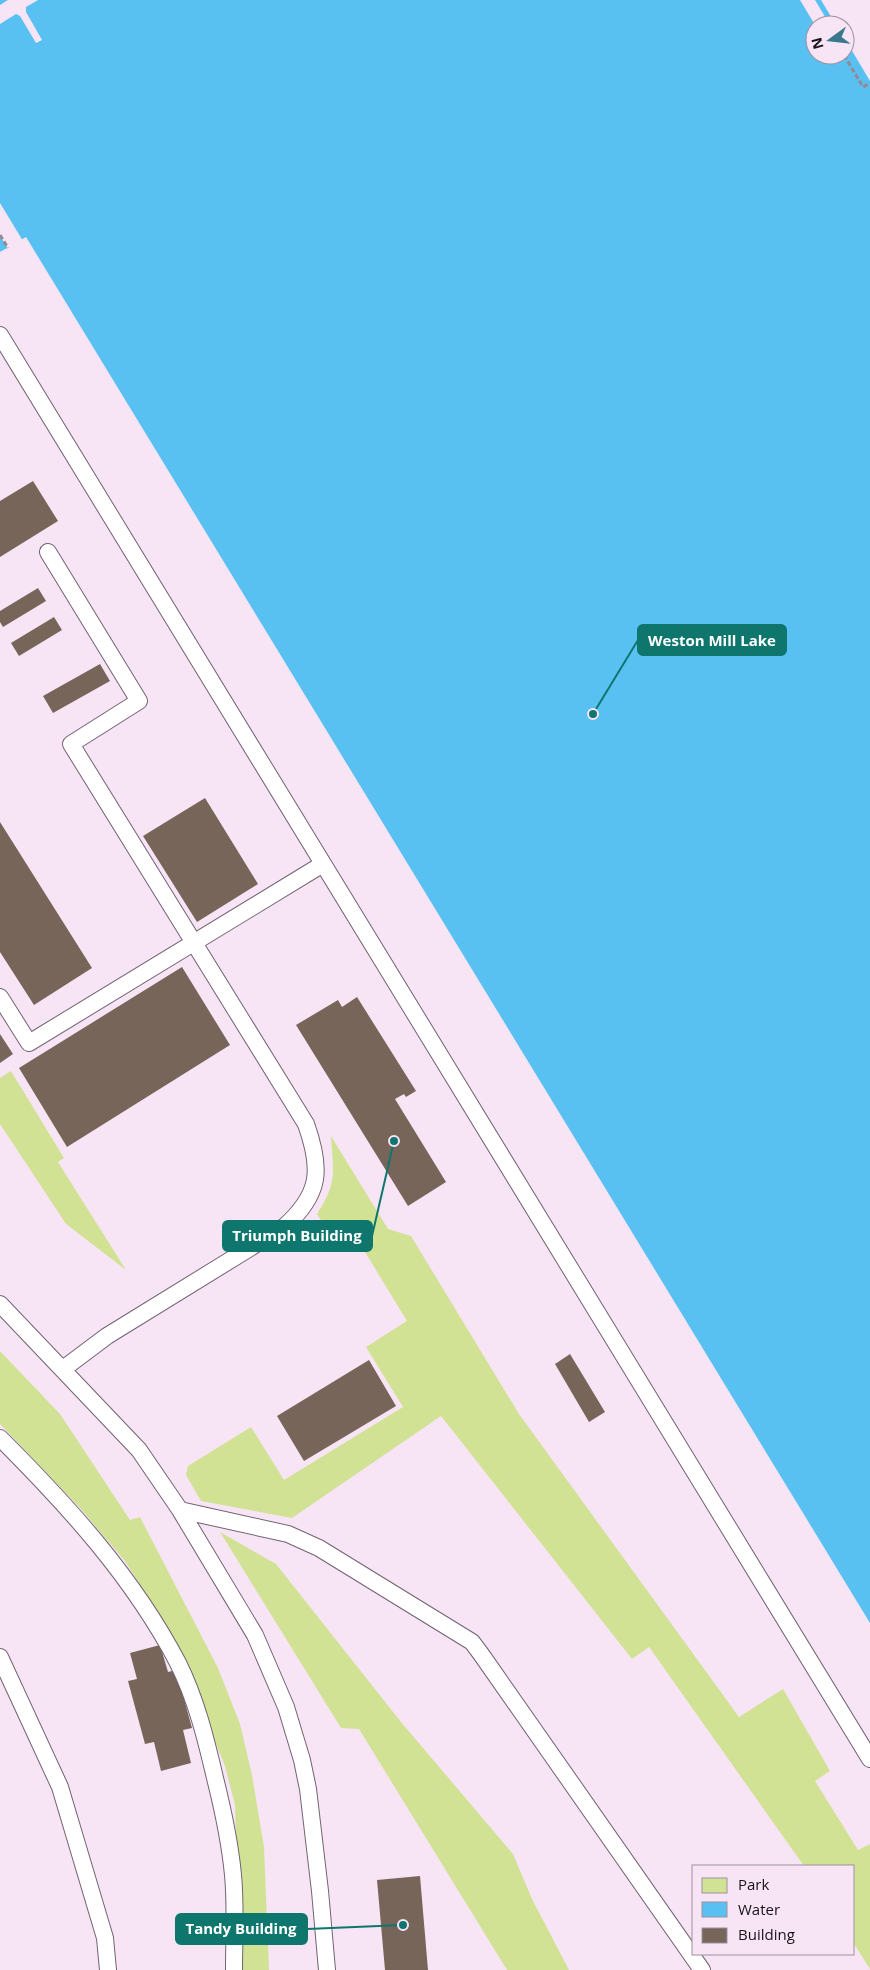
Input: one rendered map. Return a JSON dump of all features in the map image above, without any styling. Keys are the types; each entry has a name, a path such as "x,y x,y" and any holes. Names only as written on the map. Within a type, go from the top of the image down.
{"lane":[{"path":"0,335 870,1759"},
{"path":"48,552 139,702 71,744 306,1124 315,1147 317,1162 313,1187 303,1207 284,1228 107,1336 63,1370"},
{"path":"0,997 29,1043 323,864"},
{"path":"0,1304 139,1450 180,1510 255,1635 286,1706 302,1760 308,1789 327,1970"},
{"path":"0,1438 42,1480 110,1558 144,1604 179,1664 195,1705 222,1806 233,1875 234,1970"},
{"path":"180,1510 288,1534 304,1541 319,1548 472,1642 702,1970"},
{"path":"0,1657 60,1787 105,1938 108,1970"},
{"path":"98,1970 105,1938"}],"path":[{"path":"850,65 863,87 870,83"},
{"path":"0,235 8,248"}],"green space":[{"path":"11,1071 64,1158 58,1162 126,1270 66,1224 0,1124 0,1078"},
{"path":"331,1136 388,1229 411,1236 519,1414 739,1717 783,1689 830,1771 815,1781 858,1850 870,1844 870,1969 855,1946 855,1865 803,1865 649,1647 632,1659 441,1416 292,1518 201,1501 186,1475 188,1466 251,1427 284,1480 403,1407 366,1347 407,1321 346,1221 328,1231 317,1214 324,1203 331,1185 333,1168"},
{"path":"0,1351 60,1414 130,1520 140,1517 218,1668 240,1724 252,1775 264,1847 269,1970 240,1970 235,1805 225,1766 187,1673 160,1616 125,1561 80,1508 0,1424"},
{"path":"220,1532 276,1564 401,1722 513,1854 532,1899 569,1970 507,1970 359,1729 341,1728"}],"water":[{"path":"0,0 821,0 830,15 805,15 805,65 855,65 855,56 870,81 870,1623 26,237 0,252"}],"pier":[{"path":"8,0 38,0 26,7 26,12 42,40 36,43 20,16 16,14 0,24 0,5"},
{"path":"800,0 815,0 824,15 809,15"},
{"path":"0,203 23,241 9,250 0,236"}],"building":[{"path":"33,481 58,521 0,557 0,501"},
{"path":"38,588 46,601 3,627 0,622 0,611"},
{"path":"54,617 62,630 19,656 11,643"},
{"path":"100,664 110,681 53,713 43,696"},
{"path":"205,798 258,884 197,922 143,836"},
{"path":"0,822 92,968 34,1005 0,952"},
{"path":"182,967 230,1045 67,1147 19,1068"},
{"path":"357,997 416,1091 406,1097 404,1094 395,1099 446,1182 408,1206 296,1025 338,1000 342,1007"},
{"path":"0,1034 13,1054 0,1063"},
{"path":"570,1354 605,1412 589,1422 555,1364"},
{"path":"369,1360 396,1406 304,1461 277,1416"},
{"path":"160,1645 168,1672 176,1670 192,1728 183,1730 191,1763 161,1771 154,1742 145,1744 128,1681 137,1679 130,1653"},
{"path":"420,1876 428,1970 385,1970 377,1880"}],"place":[{"name":"Weston Mill Lake","path":"593,714"},
{"name":"Triumph Building","path":"394,1141"},
{"name":"Tandy Building","path":"403,1925"}]}
